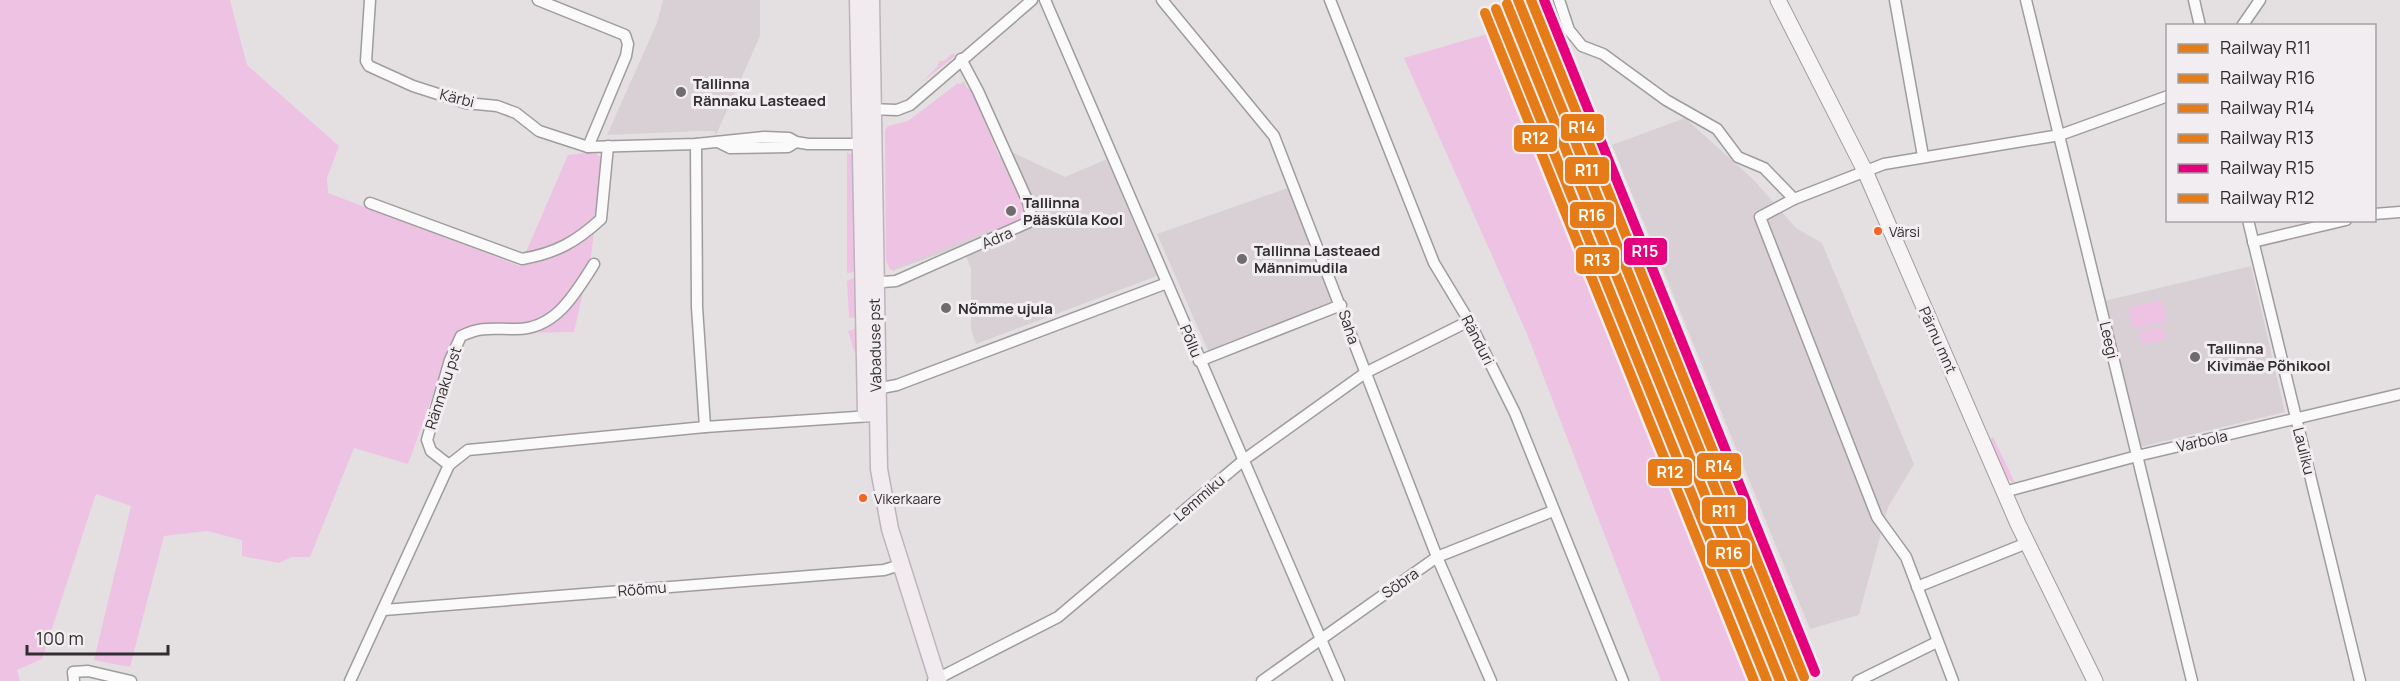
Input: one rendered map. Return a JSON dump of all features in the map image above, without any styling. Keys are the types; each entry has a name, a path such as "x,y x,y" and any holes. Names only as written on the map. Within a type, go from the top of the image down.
{"highway":[{"name":"Vabaduse pst","path":"858,0 865,109 872,416 880,478 896,566 934,681"},
{"name":"Vabaduse pst","path":"865,109 871,0"},
{"name":"Vabaduse pst","path":"868,283 876,388 872,416"}],"main road":[{"name":"Pärnu mnt","path":"1778,0 1865,171 2027,543 2096,681"}],"street":[{"name":"Kärbi","path":"370,0 366,61 369,66 412,86 466,103 516,113 539,131 588,147 608,146"},
{"path":"538,0 625,35 628,44 626,56 588,147"},
{"path":"865,109 897,110 910,105 1032,0"},
{"name":"Põllu","path":"1045,0 1339,681"},
{"name":"Saha","path":"1162,0 1274,136 1437,557 1491,681"},
{"name":"Ränduri","path":"1330,0 1434,263 1469,321 1515,413 1623,681"},
{"path":"1559,0 1569,30 1582,46 1603,54 1666,100 1716,129 1738,157 1764,168 1794,199"},
{"path":"1895,0 1923,156"},
{"name":"Leegi","path":"2026,0 2192,681"},
{"path":"2194,0 2200,24"},
{"path":"2243,24 2260,0"},
{"name":"Adra","path":"868,283 897,281 1029,222 1031,216 1028,202 970,73 961,59"},
{"path":"1953,681 1906,557 1877,517 1760,217 1794,199 1884,164 2060,135 2166,97"},
{"path":"370,203 522,259 543,255 580,239 601,219 608,146 696,144 711,140 730,148 788,147 796,142 866,144"},
{"path":"696,144 697,307 705,427"},
{"path":"2376,214 2400,212"},
{"name":"Lauliku","path":"2248,222 2360,681"},
{"path":"2253,243 2338,222"},
{"name":"Rännaku pst","path":"449,465 430,452 427,440 450,360 460,336 478,327 519,329 544,324 571,301 594,264"},
{"path":"876,388 897,385 1167,284"},
{"path":"1199,361 1341,305"},
{"name":"Lemmiku","path":"934,681 1058,617 1245,459 1365,373 1469,321"},
{"name":"Varbola","path":"2004,492 2137,456 2400,394"},
{"path":"350,681 449,465 468,450 705,427 872,416"},
{"name":"Sõbra","path":"1262,681 1437,557 1553,511"},
{"path":"1917,587 2027,543"},
{"name":"Rõõmu","path":"384,610 896,566"},
{"path":"1858,681 1937,642"},
{"path":"74,681 73,672 88,671 131,681"}],"shaded area":[{"path":"0,0 230,0 247,65 339,146 327,178 328,193 520,266 568,155 594,152 603,159 591,257 574,332 455,334 408,464 354,448 310,557 292,557 279,563 242,556 242,540 207,531 164,536 130,667 94,660 131,506 96,494 42,659 17,670 20,681 0,681"},
{"name":"Tallinna Rännaku Lasteaed","path":"663,0 760,0 760,36 716,135 714,131 702,131 607,135 657,23"},
{"path":"1487,34 1495,36 1539,153 1620,320 1772,681 1661,681 1527,334 1404,58"},
{"path":"953,53 955,56 922,82 938,66 939,61 944,61"},
{"name":"Tallinna Pääsküla Kool","path":"964,81 998,158 1012,152 1065,177 1107,159 1157,276 976,344 971,329 971,269 962,246 892,271 892,141"},
{"path":"958,83 972,90 998,154 1027,214 1023,223 995,236 992,229 890,270 886,260 885,130 888,126 908,121"},
{"path":"1685,118 1754,180 1796,228 1822,243 1914,464 1888,507 1859,615 1810,629 1612,145"},
{"path":"847,152 853,156 856,272 847,273"},
{"name":"Tallinna Lasteaed Männimudila","path":"1288,188 1334,302 1209,353 1157,234"},
{"name":"Tallinna Kivimäe Põhikool","path":"2251,266 2285,412 2140,447 2104,301"},
{"path":"856,277 856,317 849,318 847,281"},
{"path":"2162,300 2167,321 2133,329 2128,308"},
{"path":"2163,326 2166,339 2142,345 2139,332"},
{"path":"857,328 857,353 854,351 848,331"},
{"path":"1993,437 2015,483 2007,479 1990,440"}],"rail line":[{"name":"R11","path":"1518,0 1793,681"},
{"name":"R14","path":"1531,0 1804,677"},
{"name":"R15","path":"1544,0 1815,672"},
{"name":"R16","path":"1507,4 1780,681"},
{"name":"R13","path":"1496,9 1767,681"},
{"name":"R12","path":"1485,13 1754,681"}],"place":[{"name":"Tallinna Rännaku Lasteaed","path":"681,92"},
{"name":"Tallinna Pääsküla Kool","path":"1011,211"},
{"name":"Värsi","path":"1878,231"},
{"name":"Tallinna Lasteaed Männimudila","path":"1242,259"},
{"name":"Nõmme ujula","path":"946,308"},
{"name":"Tallinna Kivimäe Põhikool","path":"2195,357"},
{"name":"Vikerkaare","path":"863,498"}]}
